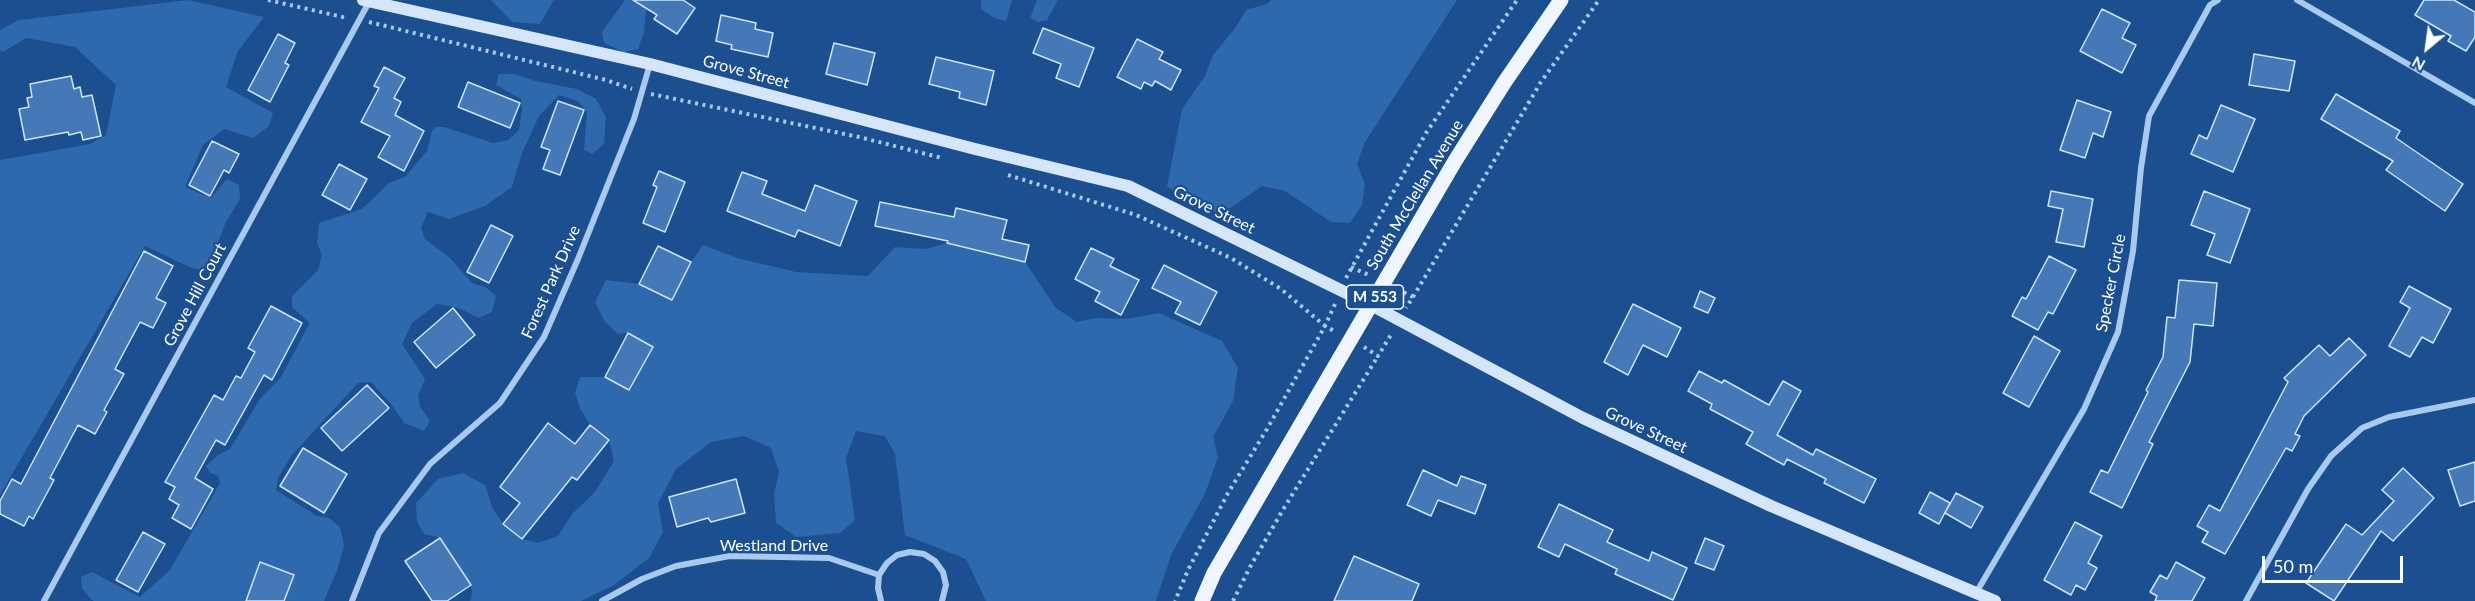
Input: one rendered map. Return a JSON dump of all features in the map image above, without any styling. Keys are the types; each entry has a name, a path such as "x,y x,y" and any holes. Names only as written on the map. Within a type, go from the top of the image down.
{"main road":[{"name":"South McClellan Avenue","path":"1202,601 1214,573 1455,161 1561,0"},
{"name":"Grove Street","path":"366,1 650,64 964,146 1128,186 1371,305 1593,423 1771,506 1995,601"}],"street":[{"name":"Specker Circle","path":"1977,593 2084,409 2118,332 2133,251 2141,168 2149,116 2210,5 2218,0"},
{"path":"2297,0 2475,103"},
{"name":"Grove Hill Court","path":"44,601 359,20 366,1"},
{"name":"Forest Park Drive","path":"352,601 379,533 385,524 430,464 500,403 544,337 634,119 650,64"},
{"path":"2246,601 2308,489 2331,456 2362,428 2389,417 2475,400"},
{"path":"881,601 878,588 879,575 886,563 897,555 910,552 924,554 935,561 943,572 946,585 942,601"},
{"name":"Westland Drive","path":"602,601 642,579 676,566 730,556 829,558 879,575"}],"path":[{"path":"268,0 293,3 606,80 642,93 679,98 859,137 946,159"},
{"path":"1351,267 1426,133 1517,0"},
{"path":"1413,297 1541,82 1599,0"},
{"path":"1001,173 1136,214 1231,258 1281,289 1325,326 1267,429 1227,493 1175,601"},
{"path":"1233,601 1284,508 1378,356"}],"shaded area":[{"path":"188,0 264,17 238,51 226,87 273,113 269,126 253,138 224,129 203,145 185,187 211,198 227,179 239,185 240,199 226,222 209,266 202,270 192,268 145,246 0,495 0,160 90,144 106,135 116,85 75,47 26,38 3,52 0,50 0,30 19,20"},
{"path":"491,0 554,0 540,24 512,22"},
{"path":"625,0 647,0 644,32 638,49 624,52 604,43 602,32"},
{"path":"981,0 1012,0 1006,21 994,18 981,9"},
{"path":"1037,0 1058,0 1047,20 1038,22 1030,18"},
{"path":"1271,0 1457,0 1365,142 1357,164 1365,184 1362,205 1350,223 1331,222 1285,191 1262,186 1229,209 1210,212 1186,202 1167,186 1182,109 1205,76 1213,55 1236,27 1246,10 1267,4"},
{"path":"499,74 514,74 535,81 577,89 596,99 606,117 604,144 592,154 584,150 587,112 578,101 559,95 539,116 522,153 512,187 485,206 449,219 428,212 421,227 425,239 450,258 472,283 487,288 496,296 492,312 479,318 459,308 437,304 412,323 402,344 425,379 418,396 420,406 430,421 424,431 404,423 392,405 371,382 358,383 291,456 278,478 276,490 317,516 329,518 340,527 344,546 337,571 324,601 94,601 91,599 82,588 81,577 92,572 140,597 170,570 220,483 218,476 210,473 206,466 218,455 230,449 260,399 281,377 310,323 292,307 292,296 318,270 322,255 317,243 319,223 362,209 389,183 405,177 427,151 432,131 436,127 444,127 493,143 508,140 519,130 521,99 496,85"},
{"path":"948,243 1025,262 1056,308 1077,322 1095,318 1126,319 1159,313 1222,341 1238,368 1233,401 1213,437 1218,457 1205,494 1172,553 1156,601 986,601 966,559 905,535 895,454 885,436 856,431 846,458 855,520 840,533 796,537 776,523 774,494 779,472 771,448 744,436 711,442 676,469 658,503 663,532 649,558 614,585 581,601 470,601 471,585 440,538 424,534 417,522 416,503 438,479 463,473 485,485 492,507 503,524 522,539 538,543 558,536 572,514 595,492 614,461 609,440 590,425 580,408 575,393 580,377 605,377 629,390 653,347 628,333 618,334 605,322 595,302 606,280 639,284 672,300 691,262 703,245 737,258 796,272 868,276 895,247 925,249"}],"building":[{"path":"633,0 683,0 695,8 677,34 654,19 657,15"},
{"path":"2424,0 2454,0 2475,12 2475,37 2466,51 2448,41 2451,36 2415,15"},
{"path":"2102,9 2130,23 2122,38 2136,45 2122,73 2080,51"},
{"path":"721,15 756,23 755,29 773,33 768,57 731,49 732,45 716,41"},
{"path":"1043,28 1094,48 1079,87 1056,78 1061,64 1033,53"},
{"path":"278,34 295,43 285,63 289,65 270,102 248,90"},
{"path":"1137,39 1163,52 1159,59 1181,70 1171,90 1155,81 1152,86 1144,82 1141,89 1117,77"},
{"path":"834,43 875,53 867,85 826,74"},
{"path":"2254,54 2295,61 2289,91 2249,85"},
{"path":"936,57 994,71 986,105 959,98 960,92 929,84"},
{"path":"384,67 405,78 394,98 401,102 395,115 424,131 404,171 378,157 390,136 361,122 379,88 374,86"},
{"path":"71,76 74,89 80,87 82,97 92,95 101,136 83,140 81,132 69,135 68,132 25,140 19,109 29,107 27,98 32,97 30,84"},
{"path":"468,82 520,103 510,128 458,107"},
{"path":"2336,94 2400,131 2396,138 2463,184 2445,211 2386,170 2393,161 2321,119"},
{"path":"2077,100 2111,112 2103,137 2093,133 2085,158 2060,150"},
{"path":"558,101 584,110 560,175 543,169 550,150 541,147"},
{"path":"2221,105 2255,119 2233,172 2191,154 2199,135 2207,139"},
{"path":"212,141 239,154 229,173 224,170 210,196 189,185"},
{"path":"339,164 367,179 350,210 322,195"},
{"path":"659,171 685,182 665,232 643,223 657,187 653,185"},
{"path":"742,172 767,181 762,194 805,211 815,185 857,201 840,246 798,230 795,237 727,211"},
{"path":"2051,191 2093,199 2084,247 2056,242 2063,209 2048,206"},
{"path":"2204,191 2250,209 2230,263 2207,255 2215,234 2191,225"},
{"path":"880,202 954,217 956,208 1007,220 1002,239 1029,245 1025,262 947,243 948,241 875,226"},
{"path":"491,225 513,236 489,283 467,272"},
{"path":"658,246 691,262 672,300 639,284"},
{"path":"1091,248 1114,259 1110,266 1139,280 1121,315 1095,301 1100,292 1075,279"},
{"path":"144,251 173,266 156,298 166,303 153,328 140,322 115,369 124,374 104,410 107,412 95,434 78,425 50,478 54,480 33,519 29,516 24,526 0,514 0,501 12,479 21,484"},
{"path":"2049,256 2076,270 2053,314 2048,312 2038,330 2012,316 2022,297 2026,299"},
{"path":"1164,265 1217,292 1200,325 1175,313 1181,302 1152,288"},
{"path":"2179,280 2217,283 2213,326 2194,324 2190,362 2149,442 2153,444 2122,508 2090,492 2101,470 2108,473 2163,357 2167,317 2175,318"},
{"path":"2409,286 2451,309 2433,343 2422,337 2410,357 2389,346 2410,308 2400,302"},
{"path":"1700,291 1715,298 1708,313 1694,307"},
{"path":"1633,304 1681,328 1667,357 1643,345 1628,375 1604,362"},
{"path":"271,306 302,323 272,380 264,375 225,445 216,440 195,478 213,489 191,529 172,518 179,505 169,499 175,487 165,482 214,395 223,400 236,376 241,378 255,352 248,348"},
{"path":"453,308 475,335 436,368 414,342"},
{"path":"628,333 653,347 629,390 605,377"},
{"path":"2034,336 2060,351 2029,407 2003,393"},
{"path":"2349,338 2366,355 2304,416 2295,434 2300,436 2292,451 2286,448 2225,554 2202,542 2208,532 2197,526 2209,505 2220,511 2288,382 2284,378 2319,345 2330,356"},
{"path":"1699,371 1722,383 1724,380 1769,405 1783,381 1801,391 1777,435 1813,455 1816,449 1876,479 1864,503 1824,483 1826,479 1787,459 1784,465 1746,444 1753,432 1710,409 1712,404 1688,391"},
{"path":"367,385 389,408 342,451 321,428"},
{"path":"548,423 575,444 590,425 609,440 577,480 572,477 522,539 503,524 520,503 500,487"},
{"path":"303,448 347,474 324,513 280,486"},
{"path":"2475,462 2475,501 2460,506 2448,470"},
{"path":"2403,468 2434,498 2393,541 2381,531 2334,601 2306,583 2346,524 2362,535 2394,501 2382,490"},
{"path":"1423,470 1457,486 1461,476 1486,485 1475,514 1438,500 1431,516 1407,505"},
{"path":"736,479 745,513 711,522 708,518 677,527 669,497"},
{"path":"1930,492 1950,503 1939,524 1919,513"},
{"path":"1956,493 1983,507 1971,528 1945,513"},
{"path":"1559,504 1613,530 1607,542 1649,561 1652,552 1687,568 1673,600 1615,574 1617,569 1565,544 1559,557 1538,547"},
{"path":"2075,522 2102,536 2088,563 2097,568 2085,590 2076,585 2071,595 2044,580"},
{"path":"143,532 165,544 138,592 116,580"},
{"path":"440,538 471,585 447,601 432,601 405,561"},
{"path":"1705,538 1724,546 1714,570 1695,563"},
{"path":"1354,556 1419,584 1412,601 1334,601"},
{"path":"260,562 294,575 284,601 246,601"},
{"path":"2176,562 2205,578 2192,601 2155,601 2157,596 2150,592 2160,575 2167,579"}]}
